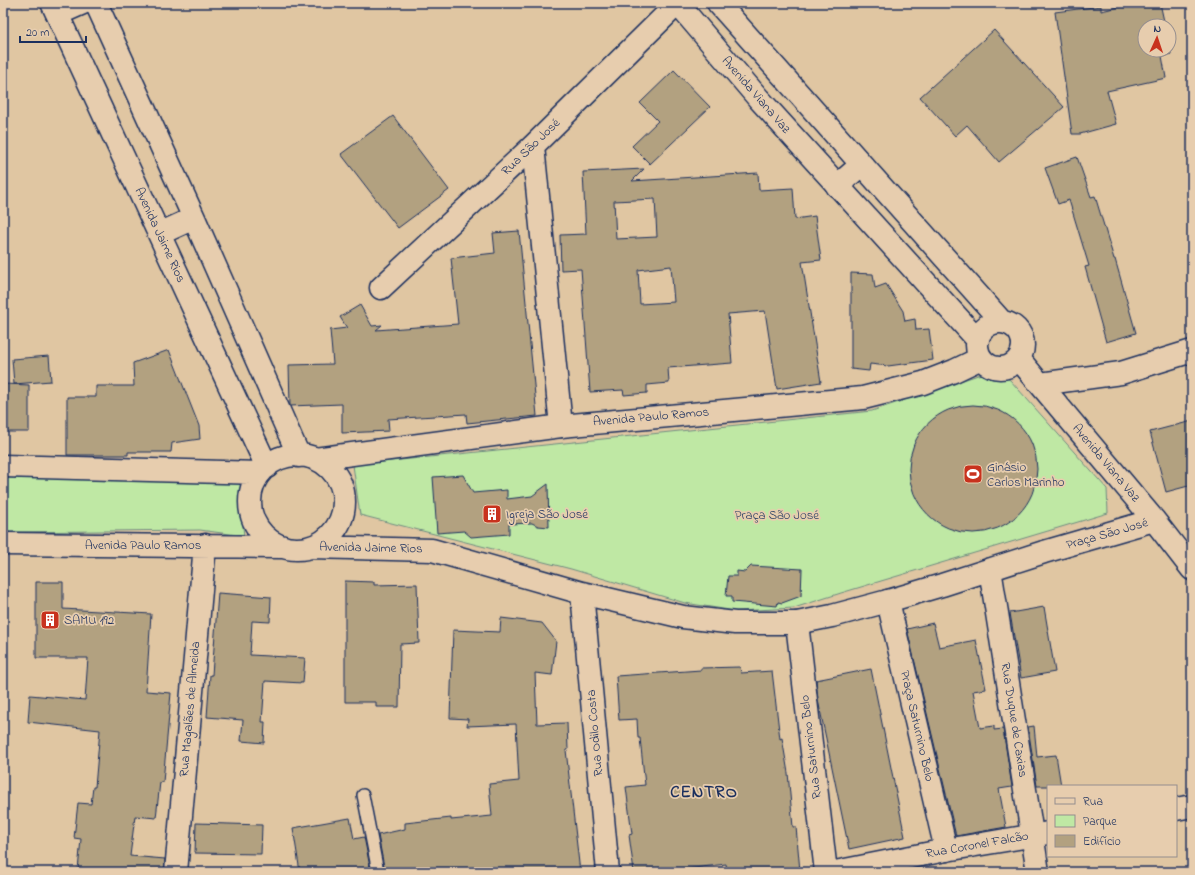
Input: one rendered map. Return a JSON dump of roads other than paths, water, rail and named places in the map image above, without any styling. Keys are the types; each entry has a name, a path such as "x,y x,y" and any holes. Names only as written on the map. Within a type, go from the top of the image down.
{"street":[{"path":"55,9 83,3"},
{"path":"96,3 194,218 307,457"},
{"name":"Rua São José","path":"381,288 532,146 677,3"},
{"name":"Avenida Viana Vaz","path":"677,3 759,99 979,349"},
{"path":"718,3 861,166 1002,322"},
{"name":"Avenida Jaime Rios","path":"55,9 159,234 263,470"},
{"path":"532,146 561,426"},
{"path":"837,186 861,166"},
{"path":"159,234 194,218"},
{"path":"1002,322 1015,327 1023,339 1023,346 1019,359 1006,368 992,367 986,363 979,349 981,332 987,326 1002,322"},
{"name":"Avenida Paulo Ramos","path":"307,457 561,426 863,398 923,383 954,372 979,349"},
{"path":"1040,384 1120,373 1192,350"},
{"name":"Avenida Viana Vaz","path":"1019,359 1154,520 1192,569"},
{"path":"288,456 307,457 328,466 337,477 342,490 344,504 341,518 336,528 329,536 321,542 301,549 283,546 272,542 257,526 252,516 250,505 254,483 263,470 276,460 288,456"},
{"path":"3,466 263,470"},
{"name":"Praça São José","path":"432,550 582,593 683,617 735,623 796,623 832,616 888,601 1154,520"},
{"name":"Avenida Paulo Ramos","path":"3,544 283,546"},
{"name":"Rua Magalães de Almeida","path":"176,872 205,545"},
{"name":"Avenida Jaime Rios","path":"311,546 432,550"},
{"name":"Rua Duque de Caxias","path":"990,569 1040,834 1038,872"},
{"name":"Rua Odilo Costa","path":"582,593 608,872"},
{"name":"Praça Saturnino Belo","path":"888,601 946,850"},
{"name":"Rua Saturnino Belo","path":"796,623 826,872"},
{"path":"1177,809 1192,806"},
{"name":"Rua Coronel Falcão","path":"835,872 946,850 1040,834"}],"lane":[{"path":"363,795 378,872"}],"place":[{"name":"Ginásio Carlos Marinho","path":"973,474"},
{"name":"Igreja São José","path":"492,514"},
{"name":"SAMU 192","path":"50,620"}],"district":[{"name":"CENTRO","path":"704,792"}]}
